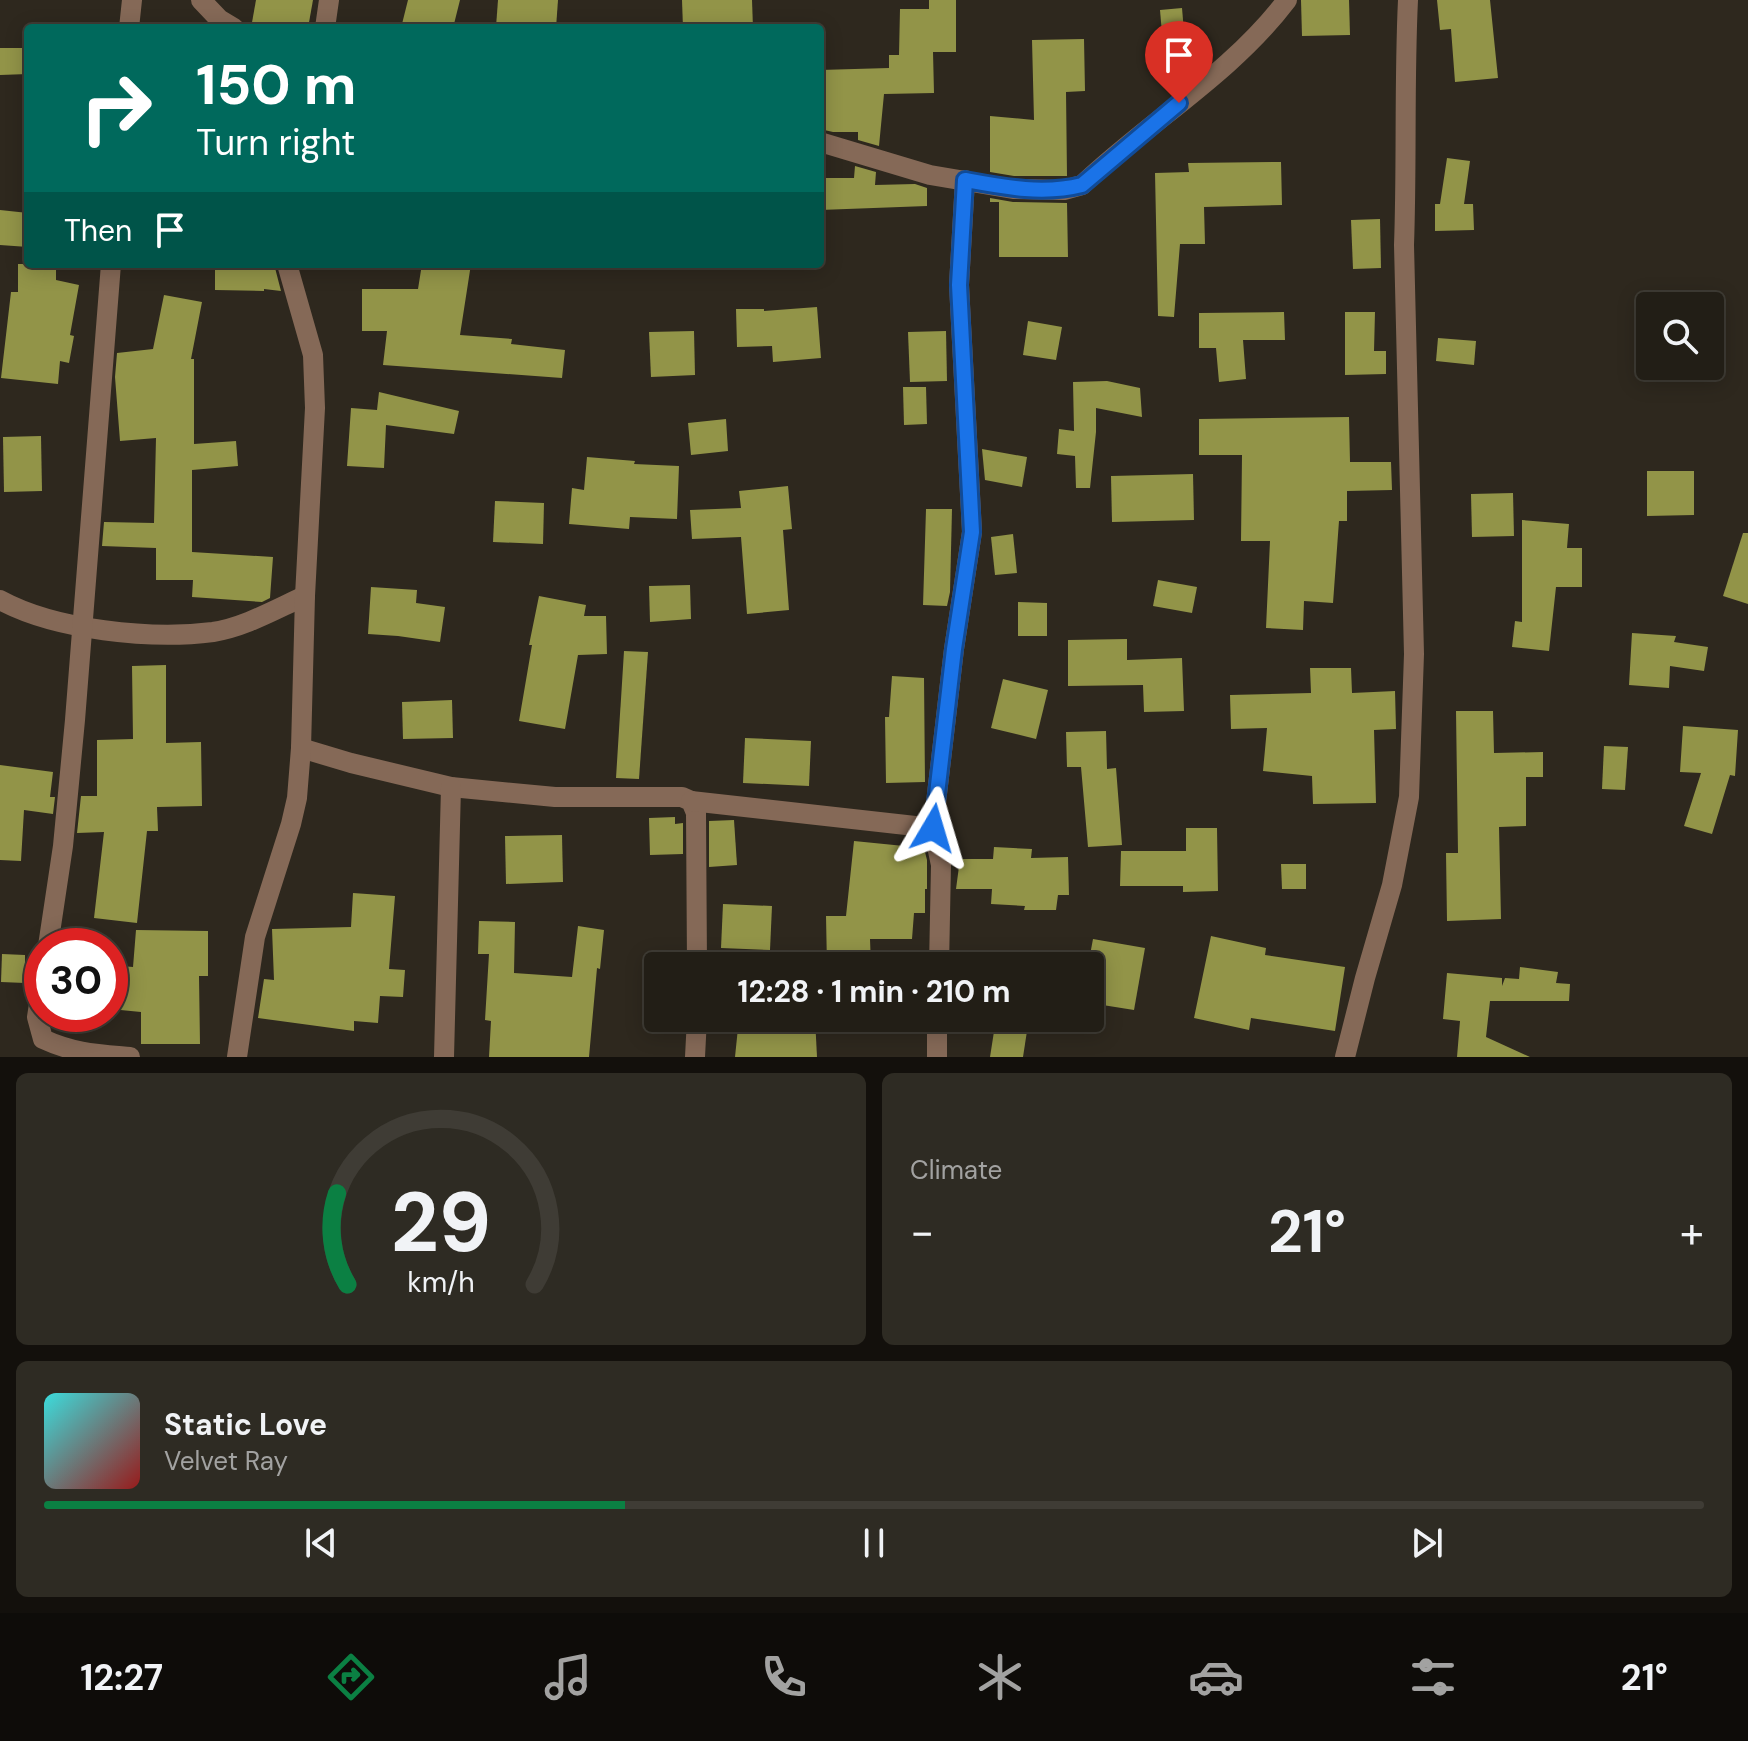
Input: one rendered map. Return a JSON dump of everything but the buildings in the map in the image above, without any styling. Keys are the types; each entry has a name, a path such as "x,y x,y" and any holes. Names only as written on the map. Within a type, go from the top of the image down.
{"street":[{"path":"129,24 132,0"},
{"path":"201,0 227,24"},
{"path":"326,24 329,0"},
{"path":"824,143 930,175 1013,189 1064,190 1082,185 1241,51 1287,0"},
{"path":"1345,1057 1392,885 1409,797 1414,654 1404,245 1408,0"},
{"path":"939,952 941,865 933,828 954,649 972,532 959,285 965,180"},
{"path":"51,928 63,846 83,627 111,268"},
{"path":"237,1057 255,937 291,824 297,798 301,748 315,408 313,355 288,268"},
{"path":"0,600 37,616 83,627 164,634 214,632 244,623 305,596"},
{"path":"301,748 451,787 555,797 682,797 691,801 933,828"},
{"path":"444,1057 451,787"},
{"path":"691,801 696,813 697,952"},
{"path":"695,1057 696,1032"},
{"path":"937,1032 937,1057"},
{"path":"40,1048 130,1057"}],"route":[{"path":"933,828 954,649 972,532 959,285 965,180 1013,189 1064,190 1082,185 1179,103"}]}
